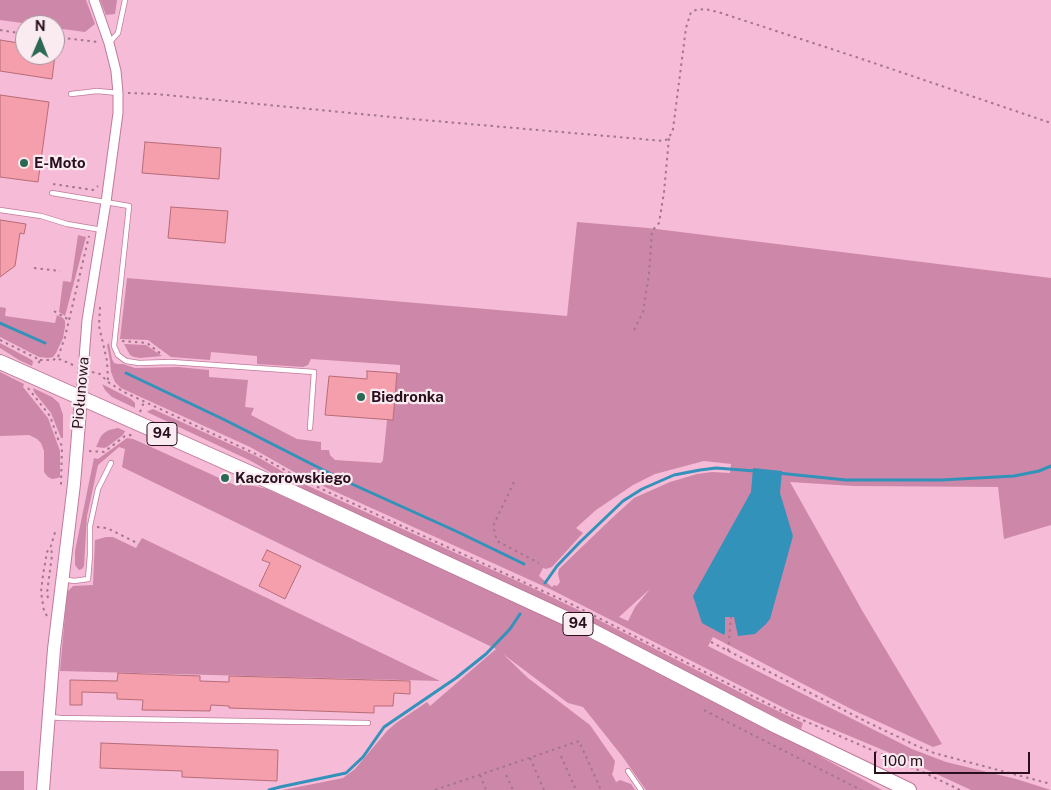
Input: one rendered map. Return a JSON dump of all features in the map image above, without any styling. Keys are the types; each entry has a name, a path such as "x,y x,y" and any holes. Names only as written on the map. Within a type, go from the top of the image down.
{"main road":[{"name":"94","path":"0,362 275,484 587,628 776,726 909,790"}],"street":[{"name":"Piołunowa","path":"42,790 54,649 74,484 87,320 102,230 118,113 116,71 109,43 94,0"}],"lane":[{"path":"109,43 118,33 125,0"},
{"path":"71,94 97,91 118,93"},
{"path":"52,193 129,206 114,346 118,355 126,361 139,363 171,362 314,372 310,428"},
{"path":"0,210 41,216 67,224 102,230"},
{"path":"62,579 88,579 90,526 98,489 111,463"},
{"path":"48,716 61,718 368,723"},
{"path":"628,771 641,790"}],"path":[{"path":"634,330 643,312 649,274 652,231 659,223 669,138 673,129 686,28 691,12 705,9 718,12 1051,123"},
{"path":"0,30 15,32"},
{"path":"65,38 109,43"},
{"path":"118,93 156,94 223,102 654,141 664,141 669,138"},
{"path":"53,184 93,190 98,187"},
{"path":"57,358 65,337 89,238"},
{"path":"34,268 60,272"},
{"path":"100,301 99,326 107,361 108,382"},
{"path":"54,310 69,320"},
{"path":"0,340 40,360 53,360 57,358 65,361"},
{"path":"103,341 147,343 171,362"},
{"path":"37,368 40,360"},
{"path":"100,374 108,382 124,392 260,456 328,492 571,604 782,711 960,790"},
{"path":"29,386 28,388 50,416 62,446 61,492"},
{"path":"96,452 104,452 125,436 130,435"},
{"path":"514,482 493,526 497,541 539,563"},
{"path":"49,608 46,616 41,592 47,552 51,546 57,526"},
{"path":"90,526 107,528 139,544"},
{"path":"48,600 51,546"},
{"path":"728,651 731,617"},
{"path":"712,642 921,747 1051,784"},
{"path":"704,710 860,790"},
{"path":"435,790 578,741 601,790"},
{"path":"561,756 576,790"},
{"path":"530,758 544,790"},
{"path":"480,774 486,790"},
{"path":"506,775 513,790"}],"shaded area":[{"path":"0,0 86,0 95,24 85,32 65,29 65,15 15,15 15,22 0,20"},
{"path":"100,0 117,0 115,14 106,15"},
{"path":"577,222 648,228 1051,278 1051,525 1004,539 998,487 853,486 790,482 863,612 942,744 933,747 853,710 713,637 708,646 912,749 946,762 1016,779 1051,790 971,790 902,758 790,711 550,589 303,477 250,447 121,388 115,382 111,372 107,345 109,343 114,363 118,364 135,368 178,367 209,370 209,377 248,380 245,407 254,408 251,415 297,439 321,442 321,450 329,450 330,455 335,460 381,463 383,460 387,420 393,420 397,373 400,373 400,365 311,359 308,365 303,367 257,364 257,356 211,352 210,360 171,357 148,340 120,339 127,278 567,316","holes":["704,461 731,464 730,473 712,472 697,474 670,482 634,498 559,569 560,582 557,586 554,585 552,587 539,576 543,568 552,567 583,533 576,528 596,510 633,485 655,474","650,589 635,607 628,621 619,617"]},
{"path":"78,235 86,237 65,316 59,312 63,281 71,282"},
{"path":"0,307 6,308 5,316 55,323 57,315 63,318 65,327 63,338 53,357 39,357 0,337"},
{"path":"0,343 32,360 32,366 0,348"},
{"path":"124,344 146,345 162,356 134,357 130,355"},
{"path":"0,372 24,384 23,387 48,418 60,451 60,477 52,479 44,472 44,451 37,439 29,435 0,436"},
{"path":"102,384 131,399 135,403 135,408 112,397"},
{"path":"33,388 52,397 59,403 63,415 63,438 61,438 51,413 34,392"},
{"path":"153,409 256,456 304,484 595,618 803,723 801,729 301,490 251,461 147,412"},
{"path":"118,428 125,431 123,435 107,447 96,447 104,433"},
{"path":"127,438 140,442 237,486 239,482 267,489 570,628 801,746 882,790 646,790 583,707 568,703 503,654 528,678 590,725 615,761 612,774 616,782 620,780 631,784 635,790 283,790 343,778 355,769 396,723 427,702 430,706 496,649 122,467 125,449 119,447 98,465 87,516 84,566 79,570 75,565 75,551 94,458 98,459"},
{"path":"113,537 136,548 142,538 440,681 60,671 67,592 73,586 93,585 95,540"},
{"path":"0,771 24,771 24,790 0,790"}],"water":[{"path":"753,468 782,471 780,493 793,536 770,619 755,634 738,636 734,617 725,617 724,635 702,623 693,596 751,492"}],"building":[{"path":"0,40 15,42 15,65 54,65 52,79 0,71"},
{"path":"0,95 49,102 38,182 0,177"},
{"path":"145,142 221,148 219,179 142,173"},
{"path":"171,207 228,211 225,243 168,238"},
{"path":"0,220 26,224 24,234 20,233 15,266 0,277"},
{"name":"Biedronka","path":"367,371 397,373 393,420 325,415 329,376 367,379"},
{"path":"267,550 301,566 285,599 259,586 270,563 262,560"},
{"path":"118,673 200,676 200,681 229,682 229,676 410,681 410,694 394,693 393,706 374,706 374,713 229,708 229,706 211,705 210,711 142,710 143,700 117,699 117,693 82,692 82,705 70,705 70,680 117,681"},
{"path":"101,743 278,750 277,781 182,777 182,771 100,768"}],"waterway":[{"path":"0,323 45,343"},
{"path":"126,373 225,420 343,480 524,564"},
{"path":"778,473 846,480 941,480 1014,476 1039,471 1051,466"},
{"path":"545,583 557,566 580,542 623,501 642,489 674,475 700,470 716,468 755,471"},
{"path":"269,790 346,773 363,757 384,727 456,678 486,654 510,629 520,614"}],"place":[{"name":"E-Moto","path":"24,163"},
{"name":"Biedronka","path":"361,397"},
{"name":"Kaczorowskiego","path":"225,478"}]}
